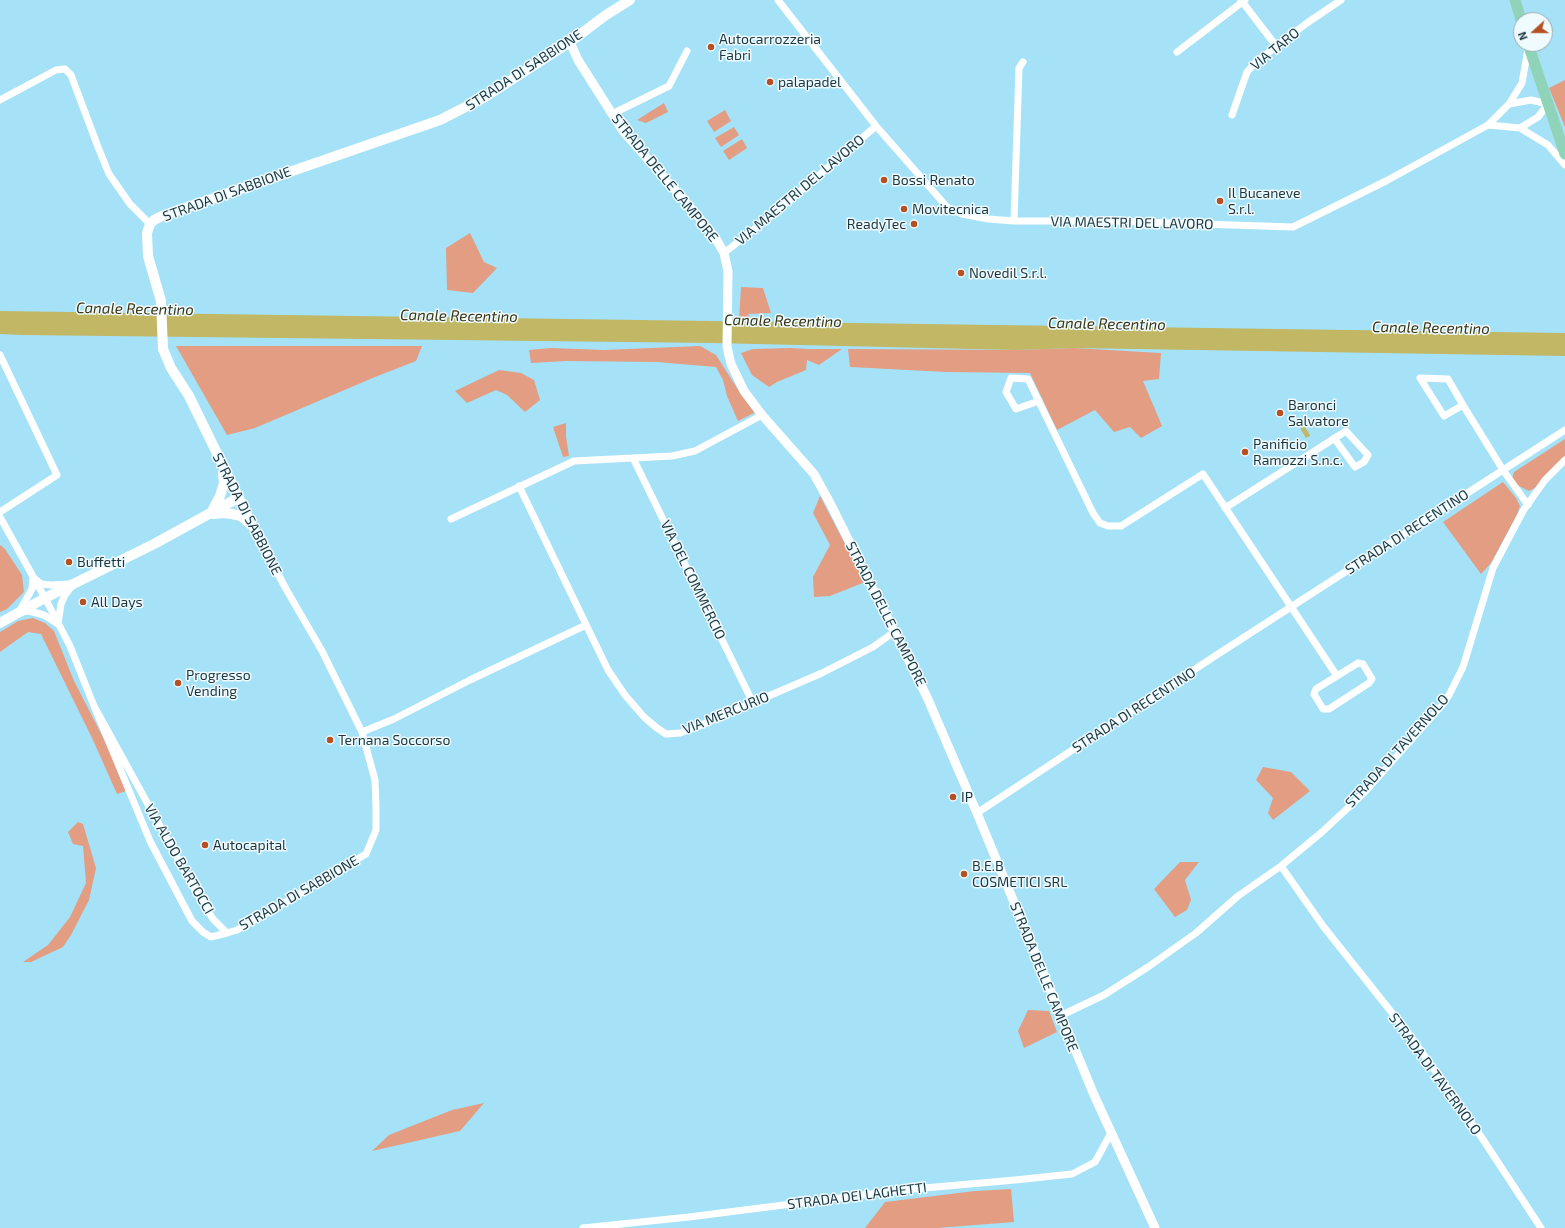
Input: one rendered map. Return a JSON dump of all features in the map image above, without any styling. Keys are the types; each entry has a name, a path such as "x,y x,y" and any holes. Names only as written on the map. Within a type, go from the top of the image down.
{"main road":[{"name":"STRADA DI SABBIONE","path":"253,527 163,349 161,301 148,256 147,233 150,224 162,216 440,120 478,101 570,42 606,15 630,0"},
{"path":"1516,0 1519,12"},
{"path":"1530,52 1565,154"},
{"path":"210,515 220,496 224,483 221,463"},
{"path":"0,623 45,598 210,515 238,498"},
{"path":"210,515 222,513 241,516 253,527"}],"street":[{"name":"VIA MAESTRI DEL LAVORO","path":"778,0 876,126 947,207 962,214 988,219 1014,221 1111,221 1293,227 1386,181 1488,125 1509,104 1522,83 1527,52"},
{"name":"VIA TARO","path":"1232,116 1247,72 1256,62 1307,23 1341,0"},
{"path":"1177,52 1243,1 1277,47"},
{"name":"STRADA DELLE CAMPORE","path":"570,42 578,60 623,131 715,237 724,253 728,271 727,347 731,364 744,391 762,415 814,474 927,697 977,813 1060,1016 1111,1133 1155,1228"},
{"path":"612,114 669,86 687,51"},
{"path":"1014,221 1019,68 1023,62"},
{"path":"0,100 56,70 65,69 71,75 98,148 110,174 130,204 150,224"},
{"path":"1509,104 1531,100 1548,104 1538,118 1520,128"},
{"path":"1488,125 1520,128 1548,145 1565,164"},
{"name":"VIA MAESTRI DEL LAVORO","path":"724,253 781,208 876,126"},
{"path":"0,355 2,365 57,475 0,512"},
{"path":"1039,401 1016,409 1006,392 1011,378 1028,378 1093,513 1100,523 1108,526 1121,526 1202,474 1337,676"},
{"path":"1464,405 1444,416 1420,378 1448,379 1464,405 1503,470 1528,505"},
{"path":"451,519 574,461 672,456 695,451 762,415"},
{"name":"STRADA DI RECENTINO","path":"977,813 1291,607 1565,430"},
{"path":"1225,508 1334,438 1346,431 1368,455 1364,462 1355,467 1334,438"},
{"name":"VIA DEL COMMERCIO","path":"633,458 753,703"},
{"name":"STRADA DI TAVERNOLO","path":"1060,1016 1104,995 1148,967 1196,933 1238,896 1281,866 1322,832 1364,793 1443,704 1463,667 1493,568 1528,505 1545,480 1565,460"},
{"name":"VIA MERCURIO","path":"519,486 608,670 625,695 644,717 666,734 680,732 699,726 822,673 873,647 894,632"},
{"name":"VIA ALDO BARTOCCI","path":"0,517 70,646 94,706 150,841 192,921 203,932 211,937 227,933 213,918 194,890 94,706"},
{"name":"STRADA DI SABBIONE","path":"227,933 237,930 274,910 366,854 376,830 375,780 362,732 322,651 286,589 253,527"},
{"path":"33,578 41,584 73,584"},
{"path":"33,578 32,589 20,612 44,615 58,624 61,604 65,595 73,584"},
{"path":"362,732 394,719 470,680 586,625"},
{"path":"1358,663 1363,664 1372,679 1369,684 1329,709 1323,709 1314,694 1316,689 1337,676 1358,663"},
{"name":"STRADA DI TAVERNOLO","path":"1281,866 1323,926 1412,1038 1482,1138 1541,1228"},
{"name":"STRADA DEI LAGHETTI","path":"583,1228 689,1217 902,1190 1072,1174 1095,1162 1111,1133"}],"shaded area":[{"path":"1565,80 1565,127 1549,88"},
{"path":"664,103 668,112 646,123 637,120"},
{"path":"725,110 731,121 714,132 707,121"},
{"path":"734,127 739,135 721,147 715,138"},
{"path":"742,139 747,148 729,160 723,151"},
{"path":"470,233 484,262 497,268 473,293 447,290 446,248"},
{"path":"741,287 763,288 771,313 748,314 751,320 739,320"},
{"path":"0,311 1565,333 1565,356 1074,348 1016,350 713,343 22,335 0,334"},
{"path":"176,346 422,346 416,361 255,428 227,435"},
{"path":"700,346 716,355 737,388 756,412 738,421 727,396 723,380 716,367 657,362 566,361 531,363 529,350 551,348 604,350"},
{"path":"1074,348 1161,353 1159,379 1143,381 1162,426 1141,438 1130,427 1114,432 1095,410 1057,430 1030,373 946,372 850,367 848,349 1016,350"},
{"path":"753,349 842,349 819,365 807,360 806,370 777,382 769,387 752,375 741,353"},
{"path":"499,370 521,373 534,380 540,400 525,412 507,395 496,390 467,403 455,391"},
{"path":"566,423 569,456 563,457 553,427"},
{"path":"1301,427 1305,427 1310,436 1306,438 1301,430"},
{"path":"1565,439 1565,458 1535,488 1529,491 1517,485 1512,478 1514,472"},
{"path":"1503,482 1516,498 1520,506 1517,515 1491,563 1481,574 1443,522"},
{"path":"820,496 865,582 830,596 814,597 813,577 830,545 813,513"},
{"path":"0,545 5,549 22,575 24,592 7,609 0,612"},
{"path":"33,618 45,623 54,631 74,681 109,749 126,791 117,794 93,740 41,634 28,632 0,652 0,632 18,621"},
{"path":"1263,767 1291,772 1310,791 1273,820 1268,813 1273,798 1256,780"},
{"path":"78,822 83,824 96,868 89,900 63,947 31,962 23,962 48,945 70,917 86,883 83,846 73,844 68,832"},
{"path":"1180,862 1199,862 1185,880 1191,900 1187,910 1175,917 1154,889"},
{"path":"1028,1010 1049,1011 1057,1032 1024,1048 1018,1031"},
{"path":"484,1103 460,1131 372,1151 389,1135 452,1110"},
{"path":"1011,1189 1014,1222 937,1228 865,1228 885,1202 975,1191"}],"place":[{"name":"Autocarrozzeria Fabri","path":"711,47"},
{"name":"palapadel","path":"770,82"},
{"name":"Bossi Renato","path":"884,180"},
{"name":"Il Bucaneve S.r.l.","path":"1220,201"},
{"name":"Movitecnica","path":"904,209"},
{"name":"ReadyTec","path":"914,224"},
{"name":"Novedil S.r.l.","path":"961,273"},
{"name":"Baronci Salvatore","path":"1280,413"},
{"name":"Panificio Ramozzi S.n.c.","path":"1245,452"},
{"name":"Buffetti","path":"69,562"},
{"name":"All Days","path":"83,602"},
{"name":"Progresso Vending","path":"178,683"},
{"name":"Ternana Soccorso","path":"330,740"},
{"name":"IP","path":"953,797"},
{"name":"Autocapital","path":"205,845"},
{"name":"B.E.B COSMETICI SRL","path":"964,874"}],"water label":[{"name":"Canale Recentino","path":"135,309"},
{"name":"Canale Recentino","path":"459,316"},
{"name":"Canale Recentino","path":"783,321"},
{"name":"Canale Recentino","path":"1107,324"},
{"name":"Canale Recentino","path":"1431,328"}]}
